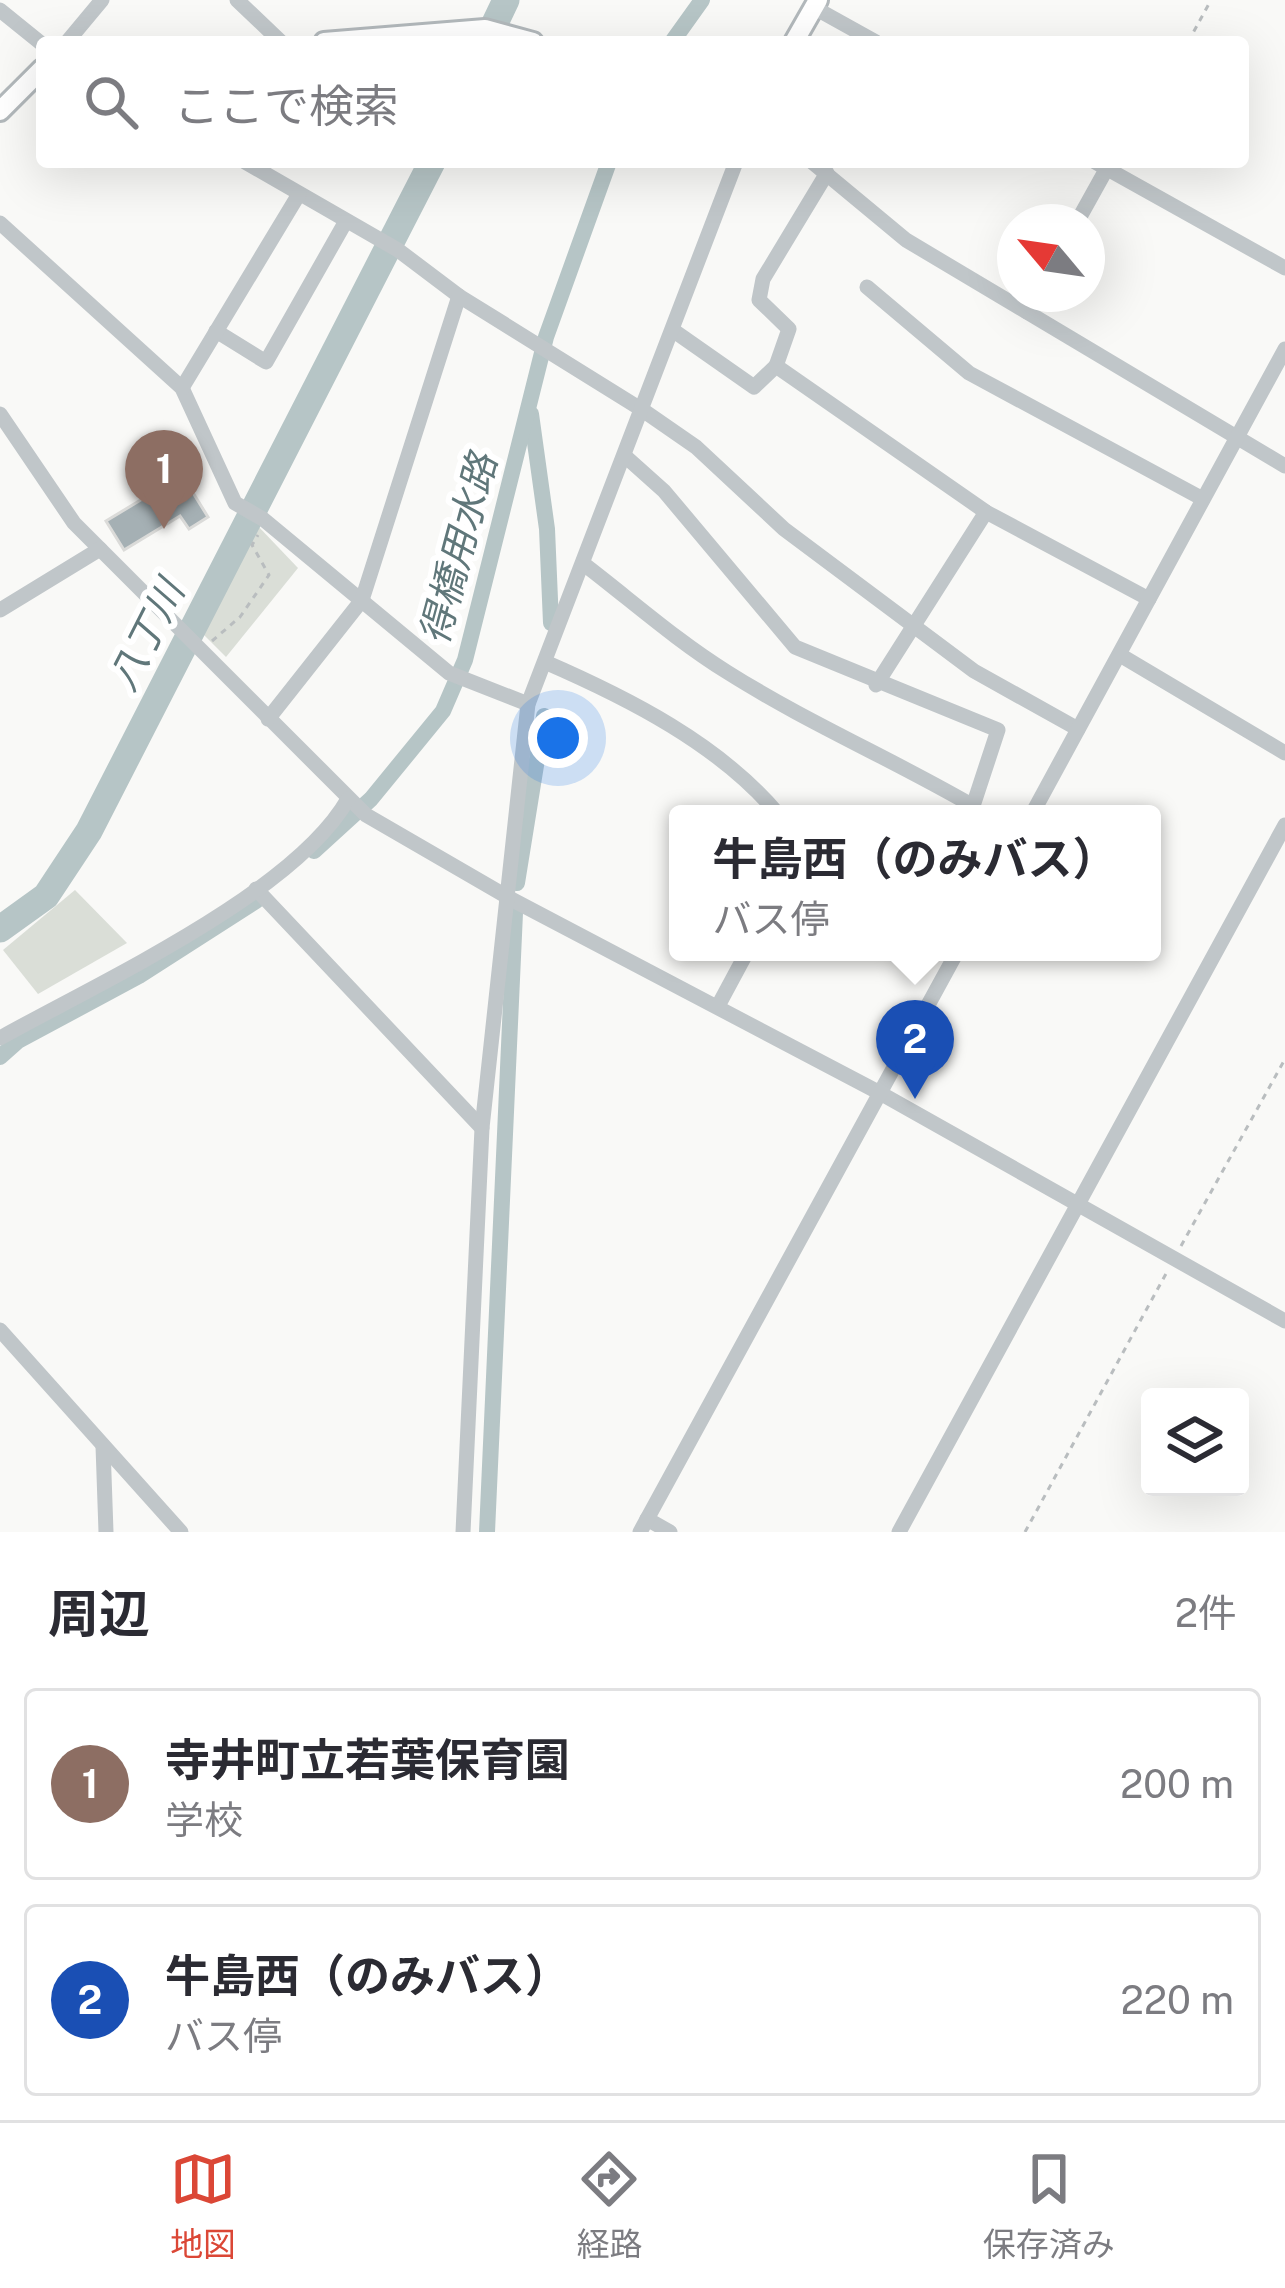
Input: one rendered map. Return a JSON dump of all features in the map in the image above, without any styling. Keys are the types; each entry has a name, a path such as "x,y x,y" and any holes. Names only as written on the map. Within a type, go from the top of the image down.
{"main road":[{"path":"797,36 815,4"},
{"path":"393,36 485,28 514,36"},
{"path":"0,111 36,75"}],"street":[{"path":"72,36 102,0"},
{"path":"237,0 275,36"},
{"path":"815,4 866,36"},
{"path":"0,10 36,39"},
{"path":"254,168 398,250 544,352 644,411 696,448 784,530 912,625 974,670 1078,729"},
{"path":"463,1532 482,1129 514,900 528,704 734,168"},
{"path":"821,168 906,239 997,294"},
{"path":"1085,204 1100,168"},
{"path":"1106,168 1285,268"},
{"path":"674,331 754,387 776,366 789,329 759,300 763,279 827,172"},
{"path":"182,388 299,194"},
{"path":"216,332 266,362 346,221"},
{"path":"0,223 182,388 235,503 265,521 449,673 528,704"},
{"path":"867,287 969,373 1203,499"},
{"path":"268,718 362,600 459,296"},
{"path":"1027,312 1285,466"},
{"path":"1037,805 1285,349"},
{"path":"776,366 986,512 1149,599"},
{"path":"0,413 74,523 356,806 514,900 880,1093 1285,1321"},
{"path":"626,457 664,491 795,647 876,685 998,730 973,805"},
{"path":"876,685 986,512"},
{"path":"0,610 100,549"},
{"path":"585,565 722,670 848,744 909,768 971,805"},
{"path":"1120,655 1285,753"},
{"path":"545,662 592,682 720,759 769,805"},
{"path":"0,1038 136,966 256,890 356,806"},
{"path":"899,1532 1285,825"},
{"path":"256,890 482,1129"},
{"path":"718,1006 742,961"},
{"path":"670,1532 644,1526 952,961"},
{"path":"0,1330 181,1532"},
{"path":"103,1446 106,1532"}],"path":[{"path":"1191,36 1210,0"},
{"path":"202,650 240,617 268,575 252,544 265,521"},
{"path":"1025,1532 1285,1059"}],"shaded area":[{"path":"257,525 298,568 226,657 200,631"},
{"path":"75,890 127,943 38,994 3,950"}],"building":[{"path":"182,475 208,517 189,529 180,516 124,550 106,521"}],"waterway":[{"name":"八丁川","path":"489,36 506,0"},
{"name":"得橋用水路","path":"676,36 702,0"},
{"name":"八丁川","path":"0,929 46,896 89,831 429,168"},
{"name":"得橋用水路","path":"314,851 371,799 443,711 465,660 546,337 607,168"},
{"path":"531,414 547,529 551,623"},
{"path":"517,883 544,716"},
{"name":"得橋用水路","path":"0,1057 18,1041 139,976 256,901"},
{"path":"487,1532 515,913"}],"place":[{"name":"寺井町立若葉保育園","path":"164,529"},
{"name":"牛島西（のみバス）","path":"915,1099"}]}
